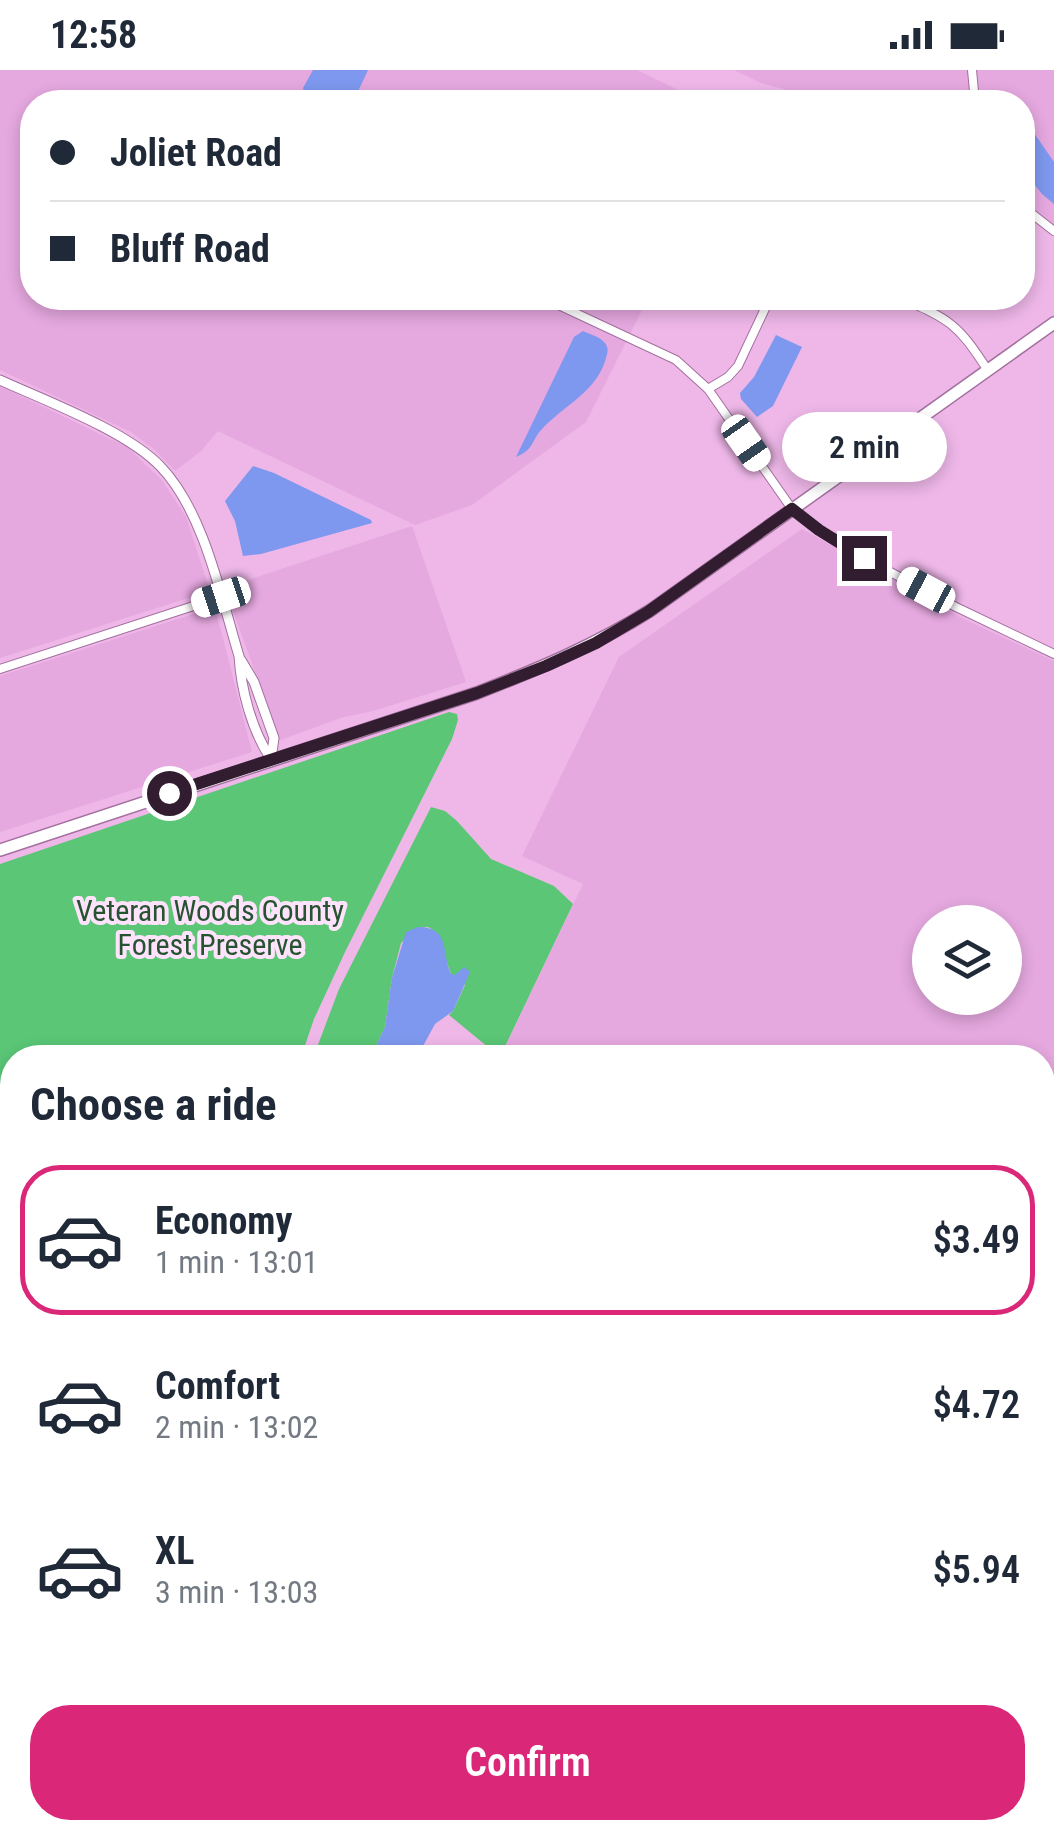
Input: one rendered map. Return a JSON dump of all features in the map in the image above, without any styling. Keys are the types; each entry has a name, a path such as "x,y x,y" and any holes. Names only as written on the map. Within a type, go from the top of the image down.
{"main road":[{"path":"0,850 477,693 596,643 648,612 1054,323"}],"street":[{"path":"569,310 676,360 708,389 792,509 819,530 956,607 1054,654"},
{"path":"708,389 734,372 764,310"},
{"path":"924,310 953,324 988,370"},
{"path":"0,380 138,448 161,467 180,492 198,524 239,656 254,682 274,738 271,760"},
{"path":"0,668 221,597"}],"shaded area":[{"path":"0,70 637,70 678,90 20,90 20,310 642,310 586,422 472,505 415,525 218,431 201,451 175,471 131,432 0,370"},
{"path":"734,70 968,70 970,90 786,90"},
{"path":"975,70 1054,70 1054,226 1035,210 1035,90 977,90"},
{"path":"0,386 127,447 162,480 186,517 210,591 0,658"},
{"path":"412,526 466,682 280,740 227,595 233,585"},
{"path":"802,529 966,620 1054,661 1054,1045 506,1045 583,884 522,856 619,657"},
{"path":"215,607 252,752 0,832 0,676"}],"green space":[{"name":"Veteran Woods County Forest Preserve","path":"449,712 457,714 452,739 345,952 305,1045 0,1045 0,864"},
{"path":"431,807 445,811 457,821 491,859 554,886 573,904 506,1045 485,1045 449,1015 465,985 451,974 436,932 428,927 418,928 401,943 385,1027 377,1045 318,1045 339,989"}],"water":[{"path":"313,70 368,70 359,90 303,88"},
{"path":"1035,134 1054,162 1054,204 1035,185"},
{"path":"583,331 607,346 602,370 588,389 516,457 574,337"},
{"path":"776,335 802,347 773,406 757,417 740,393 754,377"},
{"path":"253,466 372,523 243,556 235,521 225,501"},
{"path":"418,927 436,931 451,974 464,967 470,972 453,1011 435,1024 424,1045 377,1045 385,1027 392,978 406,932"}],"route":[{"path":"169,793 477,693 546,666 596,643 648,612 792,509 864,558"}]}
